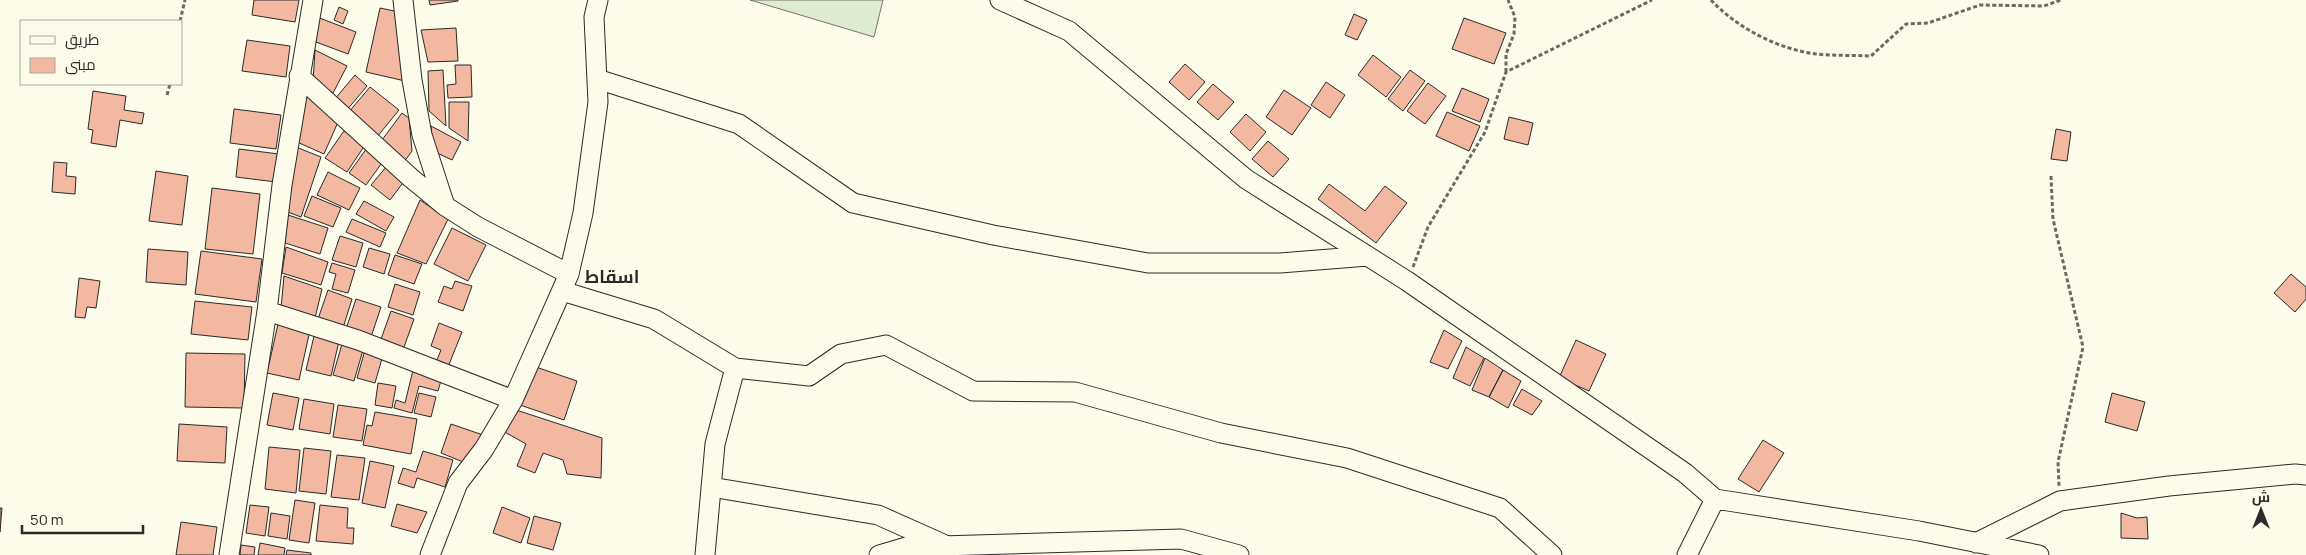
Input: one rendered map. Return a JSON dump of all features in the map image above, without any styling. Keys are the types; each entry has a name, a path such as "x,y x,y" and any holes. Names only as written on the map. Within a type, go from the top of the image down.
{"street":[{"path":"229,555 267,311 282,185 313,0"},
{"path":"403,0 412,80 422,135 444,206"},
{"path":"430,555 458,483 484,450 513,400 565,283 583,213 598,102 594,17 598,0"},
{"path":"1000,0 1069,31 1246,179 1407,281 1685,473 1715,499 1918,531 2039,555"},
{"path":"299,76 444,206 565,283 654,320 735,368 809,376 841,354 886,345 973,391 1076,392 1220,433 1347,458 1500,508 1552,555"},
{"path":"597,79 739,124 853,203 974,231 1148,262 1280,263 1368,256"},
{"path":"267,311 358,340 513,400"},
{"path":"705,555 715,444 735,368"},
{"path":"1976,543 2060,501 2178,485 2295,474 2306,475"},
{"path":"711,487 878,515 949,546"},
{"path":"1687,555 1715,499"},
{"path":"879,555 949,546 1183,547 1239,555"}],"path":[{"path":"180,20 185,0"},
{"path":"1407,281 1428,227 1485,132 1506,72 1506,54 1514,34 1515,16 1508,0"},
{"path":"1506,72 1652,0"},
{"path":"1711,0 1724,14 1772,42 1816,54 1871,56 1906,24 1928,23 1980,5 2044,6 2061,0"},
{"path":"168,96 170,85"},
{"path":"2051,176 2053,219 2083,347 2058,462 2060,501"}],"green space":[{"path":"750,0 883,0 874,37"}],"building":[{"path":"254,0 299,0 295,22 252,15"},
{"path":"429,0 458,0 458,1 430,5"},
{"path":"339,7 348,11 343,24 334,20"},
{"path":"380,8 399,12 405,81 366,72"},
{"path":"1354,14 1367,20 1357,40 1345,35"},
{"path":"317,17 356,32 348,54 316,42"},
{"path":"1464,18 1506,33 1494,64 1452,49"},
{"path":"456,28 458,61 428,62 421,30"},
{"path":"247,40 290,46 286,77 242,71"},
{"path":"315,50 347,66 333,93 313,82"},
{"path":"1373,55 1401,77 1386,97 1358,75"},
{"path":"1185,64 1205,82 1189,100 1169,82"},
{"path":"455,65 471,65 472,97 448,98 447,85 456,84"},
{"path":"443,70 446,126 429,111 428,71"},
{"path":"1410,70 1425,81 1403,111 1388,99"},
{"path":"355,75 367,86 346,111 334,100"},
{"path":"1326,82 1345,95 1330,118 1311,105"},
{"path":"1428,83 1446,96 1425,124 1407,111"},
{"path":"1213,84 1234,102 1218,120 1197,102"},
{"path":"370,87 399,110 377,137 348,113"},
{"path":"1462,88 1489,99 1480,122 1452,111"},
{"path":"1284,90 1311,108 1292,135 1266,117"},
{"path":"93,91 126,96 124,110 144,113 142,124 120,120 116,147 91,143 93,130 88,129"},
{"path":"303,93 338,122 324,154 297,142"},
{"path":"449,102 469,102 468,141 449,128"},
{"path":"234,109 281,115 276,149 230,143"},
{"path":"1447,112 1480,126 1469,151 1436,136"},
{"path":"402,113 409,118 412,151 404,162 379,144"},
{"path":"1246,114 1266,132 1250,151 1230,132"},
{"path":"1509,117 1533,123 1528,145 1504,139"},
{"path":"431,126 461,142 452,160 433,151"},
{"path":"2056,129 2071,132 2067,161 2051,159"},
{"path":"344,131 365,145 347,172 325,158"},
{"path":"1268,141 1289,159 1273,177 1252,159"},
{"path":"296,147 321,157 301,217 285,211"},
{"path":"367,148 384,160 366,185 349,173"},
{"path":"239,149 279,154 276,182 236,177"},
{"path":"54,162 67,163 66,176 76,177 75,194 52,192"},
{"path":"387,166 405,180 390,200 371,185"},
{"path":"156,171 188,176 182,225 149,221"},
{"path":"328,172 360,188 349,210 317,195"},
{"path":"1329,184 1365,211 1385,186 1407,203 1376,243 1318,199"},
{"path":"212,188 260,194 253,254 205,249"},
{"path":"312,196 341,208 333,227 304,216"},
{"path":"420,200 448,219 426,264 397,253"},
{"path":"364,201 394,217 386,231 356,214"},
{"path":"288,215 328,228 320,254 285,243"},
{"path":"352,219 386,233 380,247 346,232"},
{"path":"452,228 486,245 468,281 434,264"},
{"path":"340,236 363,243 356,267 332,260"},
{"path":"286,247 328,262 321,285 282,273"},
{"path":"369,248 390,254 384,274 363,267"},
{"path":"148,249 188,252 186,285 146,282"},
{"path":"201,251 262,259 256,302 195,294"},
{"path":"395,255 422,264 414,284 388,275"},
{"path":"332,263 355,270 348,293 332,289 336,274 329,272"},
{"path":"2291,274 2306,287 2306,299 2295,312 2274,293"},
{"path":"284,276 322,289 315,318 281,308"},
{"path":"79,278 100,281 96,308 87,307 85,318 75,317"},
{"path":"455,281 472,286 463,311 438,302 444,286 452,289"},
{"path":"395,284 420,292 413,315 388,307"},
{"path":"328,290 352,299 343,328 318,319"},
{"path":"356,299 381,307 371,337 346,329"},
{"path":"195,301 252,307 248,340 191,334"},
{"path":"391,311 414,319 403,350 380,342"},
{"path":"439,323 462,332 448,367 436,362 441,350 431,346"},
{"path":"278,324 310,330 299,380 267,373"},
{"path":"1444,330 1462,341 1448,369 1430,362"},
{"path":"314,336 339,341 331,376 306,370"},
{"path":"1576,340 1606,354 1589,391 1559,378"},
{"path":"342,344 363,350 354,381 333,375"},
{"path":"1466,347 1484,358 1470,386 1453,378"},
{"path":"365,350 383,355 375,383 357,378"},
{"path":"186,353 245,354 244,408 185,407"},
{"path":"1485,358 1503,370 1489,397 1472,390"},
{"path":"533,366 577,381 564,420 520,405"},
{"path":"413,370 442,377 438,391 419,386 412,413 394,408 396,400 405,403"},
{"path":"1503,370 1521,381 1508,408 1489,397"},
{"path":"378,383 396,386 392,408 375,405"},
{"path":"1522,389 1542,401 1532,415 1513,405"},
{"path":"273,393 299,398 293,430 267,425"},
{"path":"419,393 436,397 431,417 414,413"},
{"path":"2112,393 2145,402 2137,431 2105,422"},
{"path":"304,399 334,404 330,434 299,429"},
{"path":"338,405 367,409 362,441 333,437"},
{"path":"513,409 602,438 601,478 567,474 563,460 543,453 535,473 517,466 526,444 503,431"},
{"path":"375,412 417,419 411,454 363,445 367,425 372,426"},
{"path":"179,424 227,427 225,463 177,461"},
{"path":"451,424 483,435 468,464 441,453"},
{"path":"1763,440 1784,453 1759,492 1738,479"},
{"path":"269,447 300,450 296,493 265,489"},
{"path":"304,448 331,451 326,494 299,491"},
{"path":"423,451 453,460 445,487 417,478 414,488 398,483 403,468 416,472"},
{"path":"337,455 365,458 359,500 331,497"},
{"path":"370,461 394,466 385,508 362,503"},
{"path":"295,500 315,503 309,543 289,540"},
{"path":"397,504 427,512 417,533 391,526"},
{"path":"250,505 269,507 265,536 246,533"},
{"path":"320,505 348,508 347,528 354,528 353,544 316,541"},
{"path":"502,507 530,518 521,543 493,533"},
{"path":"0,508 2,508 0,532"},
{"path":"271,513 290,516 287,539 268,536"},
{"path":"2121,513 2137,518 2147,517 2148,539 2121,538"},
{"path":"534,516 561,523 553,550 527,543"},
{"path":"181,522 217,527 213,555 176,555"},
{"path":"260,543 285,548 284,555 258,555"},
{"path":"241,545 255,547 254,555 240,555"},
{"path":"287,550 311,553 311,555 286,555"}],"district":[{"name":"اسقاط","path":"612,276"}]}
